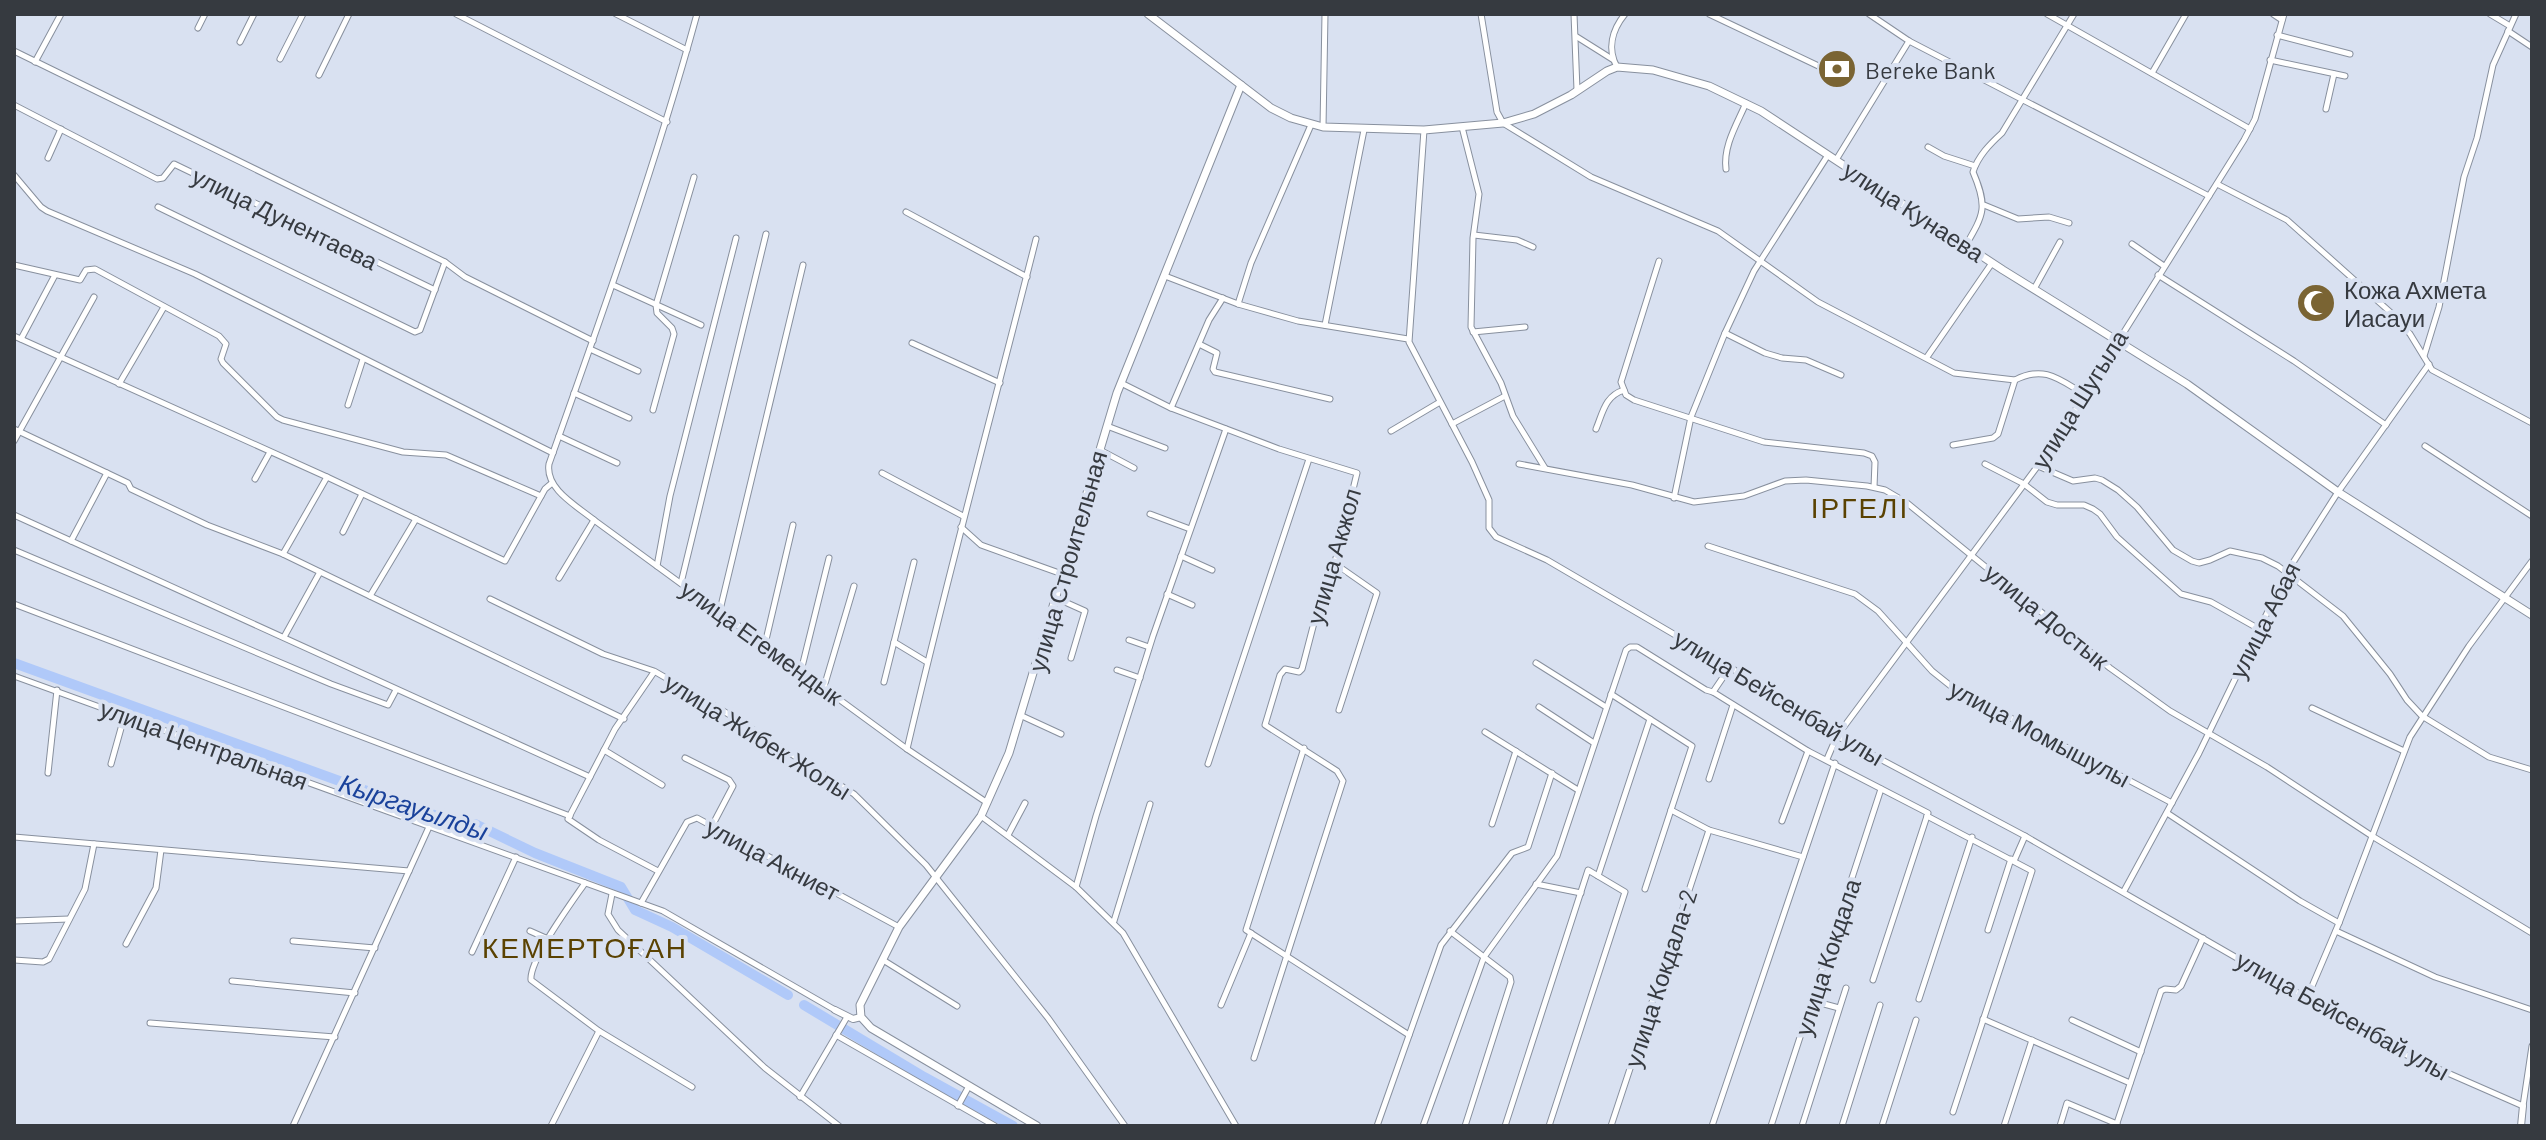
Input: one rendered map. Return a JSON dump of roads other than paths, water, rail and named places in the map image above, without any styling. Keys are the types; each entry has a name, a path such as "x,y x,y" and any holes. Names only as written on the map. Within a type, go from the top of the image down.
{"main road":[{"path":"1148,14 1282,114 1323,127 1424,130 1503,123 1542,111 1615,64"},
{"name":"улица Кунаева","path":"1615,64 1682,77 1746,103 1992,263 2187,384 2338,492 2532,615"},
{"name":"улица Строительная","path":"861,1017 860,1005 899,927 981,816 1009,753 1121,383 1241,85"},
{"path":"861,1017 871,1028 968,1089 1037,1126"}],"street":[{"path":"35,62 61,14"},
{"path":"198,28 205,14"},
{"path":"240,42 254,14"},
{"path":"280,59 303,14"},
{"path":"319,75 349,14"},
{"path":"456,14 667,122"},
{"path":"616,14 687,50"},
{"path":"14,336 505,561 541,496 552,483 548,471 553,453 667,122 697,14"},
{"path":"1323,127 1325,14"},
{"path":"1481,14 1497,112 1503,123 1591,177 1718,231 1818,302 1963,375 2015,380 2027,374 2044,373 2084,394"},
{"path":"1574,14 1577,91"},
{"path":"1615,64 1611,49 1614,33 1625,14"},
{"path":"1709,14 1829,71"},
{"path":"1869,14 1909,41 2209,196"},
{"path":"2047,14 2250,129"},
{"path":"1966,245 1983,214 1984,205 1973,172 1975,166 1988,146 2002,133 2074,14"},
{"path":"2152,73 2186,14"},
{"path":"2273,14 2283,17"},
{"path":"2490,14 2532,47"},
{"path":"2504,22 2505,14"},
{"path":"2424,356 2439,307 2464,177 2477,138 2495,56 2516,14"},
{"name":"улица Шугыла","path":"1827,759 1837,736 2038,466 2217,184 2255,119 2283,17"},
{"path":"2277,35 2350,54"},
{"path":"1577,37 1615,64"},
{"path":"1836,160 1909,41"},
{"path":"14,51 445,262 465,277 593,341"},
{"path":"2270,60 2345,76"},
{"path":"2326,109 2334,74"},
{"path":"1726,169 1728,146 1746,103"},
{"name":"улица Дунентаева","path":"14,105 160,180 174,164 435,290"},
{"path":"1238,304 1251,263 1311,125"},
{"path":"1462,127 1479,194 1474,235 1473,332 1501,383 1513,416 1545,468"},
{"path":"48,158 61,129"},
{"path":"1325,325 1364,130"},
{"path":"1164,275 1238,304 1298,321 1408,339 1424,130"},
{"path":"1928,147 1975,166"},
{"path":"1674,498 1691,417 1725,333 1754,271 1828,154"},
{"path":"14,175 47,211 195,274 553,453"},
{"path":"653,410 674,334 657,313 656,305 694,177"},
{"path":"2217,184 2287,220 2398,319 2441,376 2532,423"},
{"path":"1984,205 2018,219 2049,217 2069,223"},
{"path":"158,207 415,332 420,330 445,262"},
{"path":"906,212 1027,277"},
{"path":"681,583 766,234"},
{"path":"1474,235 1517,240 1533,247"},
{"path":"657,567 670,496 736,238"},
{"path":"907,749 963,516 1036,239"},
{"path":"2034,289 2060,242"},
{"path":"2132,244 2164,266"},
{"path":"1659,261 1621,382 1624,390 1634,400 1764,442 1872,456 1875,462 1874,487"},
{"path":"1927,357 1992,263"},
{"path":"720,610 803,265"},
{"path":"14,267 80,280 86,270 95,269 223,340 226,344 221,359 223,363 277,417 403,452 446,455 541,496"},
{"path":"21,339 55,275"},
{"path":"2158,275 2294,361 2386,425"},
{"path":"613,285 701,325"},
{"path":"14,441 94,297"},
{"path":"1171,408 1212,313 1223,298"},
{"path":"119,384 164,307"},
{"path":"1473,332 1525,327"},
{"path":"1725,333 1765,353 1806,360 1841,375"},
{"name":"улица Бейсенбай улы","path":"1408,339 1489,500 1489,528 1496,537 1547,560 1730,667 1837,736 2124,891 2416,1060 2523,1106"},
{"path":"912,343 1000,383"},
{"path":"1199,344 1217,353 1215,372 1330,399"},
{"path":"590,349 638,371"},
{"path":"348,405 363,359"},
{"name":"улица Абая","path":"2124,891 2208,733 2287,572 2338,492 2429,364"},
{"path":"1953,445 1993,438 1998,434 2015,380"},
{"name":"улица Акжол","path":"1121,383 1171,408 1226,429 1357,473 1302,669 1299,672 1285,669 1280,675 1265,725 1304,748"},
{"path":"1596,429 1613,393 1624,390"},
{"path":"574,393 629,418"},
{"path":"1452,424 1505,396"},
{"path":"1391,431 1440,402"},
{"path":"1107,426 1165,448"},
{"path":"1076,887 1149,647 1226,429"},
{"path":"17,431 128,483 131,489 207,525 283,554 624,719"},
{"path":"559,436 617,463"},
{"path":"2425,446 2532,516"},
{"path":"1099,450 1134,468"},
{"path":"255,479 270,452"},
{"path":"1208,764 1309,459"},
{"name":"улица Достык","path":"1519,464 1632,485 1694,502 1729,499 1785,481 1806,480 1885,490 1972,553 2110,668 2170,711 2307,791 2372,836 2532,933"},
{"path":"1985,464 2024,484 2047,502 2084,505 2093,509 2117,537 2181,594 2211,602 2259,629"},
{"path":"2038,466 2060,478 2073,481 2095,478 2118,490 2173,550 2192,561 2199,563 2230,551 2239,552 2262,558 2287,572 2343,616 2422,716 2489,757 2532,770"},
{"path":"71,541 107,473"},
{"path":"882,473 963,516"},
{"path":"283,554 327,477"},
{"name":"улица Егемендык","path":"552,483 594,520 657,567 907,749 987,803"},
{"path":"343,532 362,494"},
{"path":"1150,514 1190,529"},
{"path":"14,515 590,777"},
{"path":"370,596 416,519"},
{"path":"559,578 594,520"},
{"path":"765,644 793,525"},
{"path":"961,527 981,545 1062,574"},
{"name":"улица Момышулы","path":"1708,546 1855,594 1878,611 1932,671 1952,687 2172,803"},
{"path":"14,550 331,684 388,705 396,690"},
{"path":"1181,556 1212,570"},
{"path":"801,671 829,558"},
{"path":"2307,998 2336,931 2404,751 2422,716 2532,561"},
{"path":"884,682 914,562"},
{"path":"1334,563 1377,593 1339,710"},
{"path":"284,637 320,572"},
{"path":"824,687 854,586"},
{"path":"1167,594 1192,605"},
{"path":"1056,598 1085,611 1071,658"},
{"name":"улица Жибек Жолы","path":"490,599 603,654 654,671 854,794 926,865 934,879 1048,1018 1125,1126"},
{"path":"14,604 570,816"},
{"path":"1129,640 1149,647"},
{"path":"894,642 927,662"},
{"path":"1423,1126 1484,957 1557,856 1606,707 1626,650 1630,647 1637,647 1808,751 1928,813 1873,980"},
{"path":"1536,663 1606,707"},
{"path":"1713,692 1730,667"},
{"path":"1117,670 1140,678"},
{"path":"654,671 615,729 568,819 599,840 658,871"},
{"name":"улица Центральная","path":"14,676 675,917 847,1017"},
{"path":"48,773 57,690"},
{"path":"1611,694 1692,746 1645,889"},
{"path":"1709,779 1733,705"},
{"path":"1539,707 1594,743"},
{"path":"2312,708 2404,751"},
{"path":"111,764 125,714"},
{"path":"1022,716 1061,734"},
{"path":"1598,876 1650,719"},
{"path":"1485,732 1578,790"},
{"path":"1254,1058 1287,956 1343,781 1337,771 1304,748 1246,930 1287,956 1409,1035"},
{"path":"604,750 662,785"},
{"path":"1492,824 1516,751"},
{"path":"1782,821 1808,751"},
{"path":"685,758 729,780 733,786 712,826"},
{"path":"1712,1126 1835,763"},
{"path":"1377,1126 1436,956 1450,931 1512,853 1528,847 1552,773"},
{"name":"улица Кокдала","path":"1771,1126 1881,788"},
{"path":"1008,835 1025,803"},
{"path":"1114,922 1150,804"},
{"path":"1671,810 1709,830 1803,857"},
{"path":"2167,813 2300,901 2339,923"},
{"path":"981,816 1076,887 1114,922 1130,943 1236,1126"},
{"path":"1927,816 2032,871 1953,1112"},
{"name":"улица Акниет","path":"637,902 687,822 697,818 899,927"},
{"path":"293,1126 429,827"},
{"name":"улица Кокдала-2","path":"1611,1126 1709,830"},
{"path":"1988,930 2012,860 2025,836"},
{"path":"14,837 409,871"},
{"path":"1919,999 1972,837"},
{"path":"14,960 43,962 49,959 88,881 94,844"},
{"path":"126,944 156,888 161,850"},
{"path":"472,952 516,857"},
{"path":"1505,1126 1588,870 1625,892 1549,1126"},
{"path":"585,883 548,939 530,972 531,980 599,1031 692,1087"},
{"path":"1536,884 1581,893"},
{"path":"612,894 608,914 618,930 765,1068 839,1126"},
{"path":"14,921 70,919"},
{"path":"530,931 548,939"},
{"path":"1450,931 1510,977 1511,982 1465,1126"},
{"path":"2336,931 2435,977 2532,1010"},
{"path":"1221,1005 1251,933"},
{"path":"2060,1126 2067,1103 2117,1125 2161,991 2176,990 2181,986 2203,938"},
{"path":"293,941 375,948"},
{"path":"882,960 957,1006"},
{"path":"232,981 355,993"},
{"path":"1802,1126 1846,988"},
{"path":"1813,1001 1839,1008"},
{"path":"1842,1126 1880,1005"},
{"path":"800,1097 847,1017 861,1017"},
{"path":"1983,1019 2130,1083"},
{"path":"1882,1126 1916,1020"},
{"path":"2072,1020 2141,1052"},
{"path":"150,1023 335,1037"},
{"path":"838,1030 995,1126"},
{"path":"551,1126 599,1031"},
{"path":"2004,1126 2032,1040"},
{"path":"2521,1126 2532,1046"},
{"path":"959,1105 968,1089"}],"waterway":[{"name":"Кыргауылды","path":"14,663 425,812 462,824 475,824 535,853 621,887 635,910 672,927 788,995"},
{"path":"804,1005 1013,1126"}],"place":[{"name":"Bereke Bank","path":"1837,69"},
{"name":"Кожа Ахмета Иасауи","path":"2316,303"}],"district":[{"name":"ІРГЕЛІ","path":"1860,507"},
{"name":"КЕМЕРТОҒАН","path":"585,947"}]}
